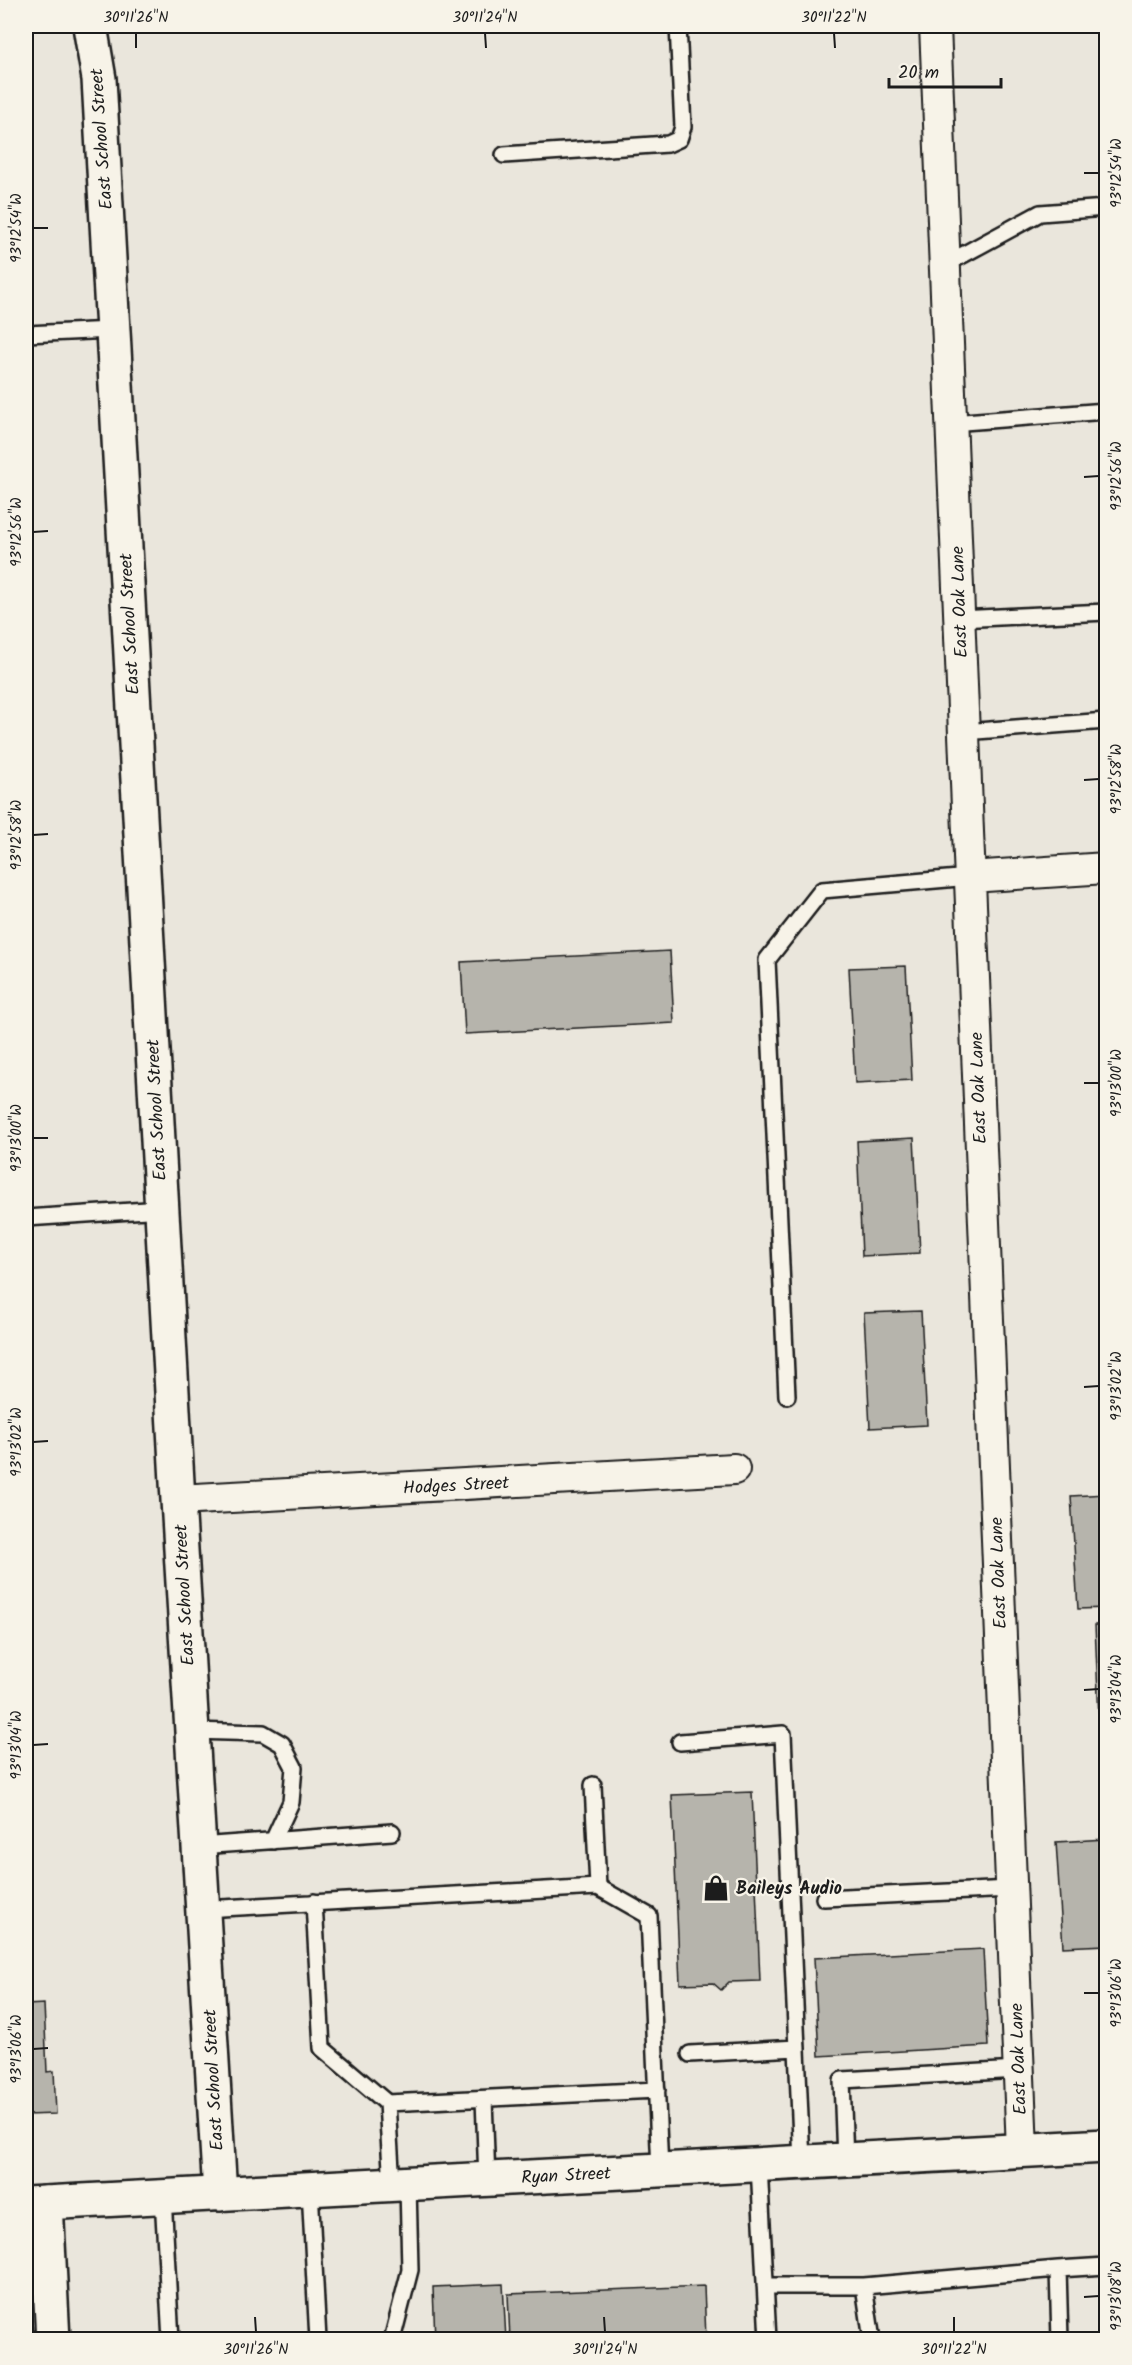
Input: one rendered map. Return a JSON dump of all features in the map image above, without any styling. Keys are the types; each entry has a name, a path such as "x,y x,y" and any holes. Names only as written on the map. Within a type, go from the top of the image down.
{"street":[{"name":"East School Street","path":"90,26 99,79 178,1500 220,2194"},
{"path":"97,26 99,79"},
{"name":"East Oak Lane","path":"935,26 1022,2150"},
{"path":"970,877 1107,868"},
{"name":"Hodges Street","path":"178,1500 734,1469"},
{"name":"Ryan Street","path":"36,2204 1107,2145"},
{"path":"36,2204 53,2340"}],"lane":[{"path":"504,155 668,144 679,139 683,127 678,26"},
{"path":"946,264 1040,213 1107,208"},
{"path":"26,334 112,330"},
{"path":"951,423 1107,411"},
{"path":"959,620 1107,612"},
{"path":"964,732 1107,721"},
{"path":"788,1396 767,960 822,890 970,877"},
{"path":"26,1218 162,1209"},
{"path":"192,1731 263,1733 282,1744 294,1767 291,1802 273,1841"},
{"path":"680,1742 783,1734 802,2162"},
{"path":"593,1785 598,1887"},
{"path":"199,1846 392,1832"},
{"path":"203,1910 598,1887 650,1916 660,2170"},
{"path":"824,1898 1011,1890"},
{"path":"314,1902 322,2048 387,2103 410,2271 392,2340"},
{"path":"690,2054 796,2048"},
{"path":"845,2160 842,2080 1018,2070"},
{"path":"387,2103 657,2090"},
{"path":"484,2099 487,2180"},
{"path":"759,2165 768,2340"},
{"path":"310,2189 318,2340"},
{"path":"163,2197 171,2340"},
{"path":"765,2286 864,2286 1107,2266"},
{"path":"1058,2269 1060,2340"},
{"path":"864,2286 872,2340"}],"building":[{"path":"670,951 674,1023 465,1034 461,962"},
{"path":"906,966 912,1080 855,1083 849,968"},
{"path":"914,1138 920,1253 862,1256 857,1141"},
{"path":"921,1311 927,1425 870,1428 864,1313"},
{"path":"1106,1494 1106,1608 1078,1609 1071,1496"},
{"path":"1106,1624 1106,1743 1100,1743 1095,1625"},
{"name":"Baileys Audio","path":"752,1792 760,1981 729,1982 721,1990 713,1983 680,1984 672,1795"},
{"path":"1106,1839 1106,1945 1063,1947 1056,1842"},
{"path":"983,1949 988,2046 819,2056 814,1958"},
{"path":"44,2004 47,2072 54,2071 56,2114 26,2115 26,2005"},
{"path":"503,2284 506,2340 435,2340 433,2287"},
{"path":"704,2286 706,2340 510,2340 508,2294"}],"place":[{"name":"Baileys Audio","path":"716,1888"}]}
